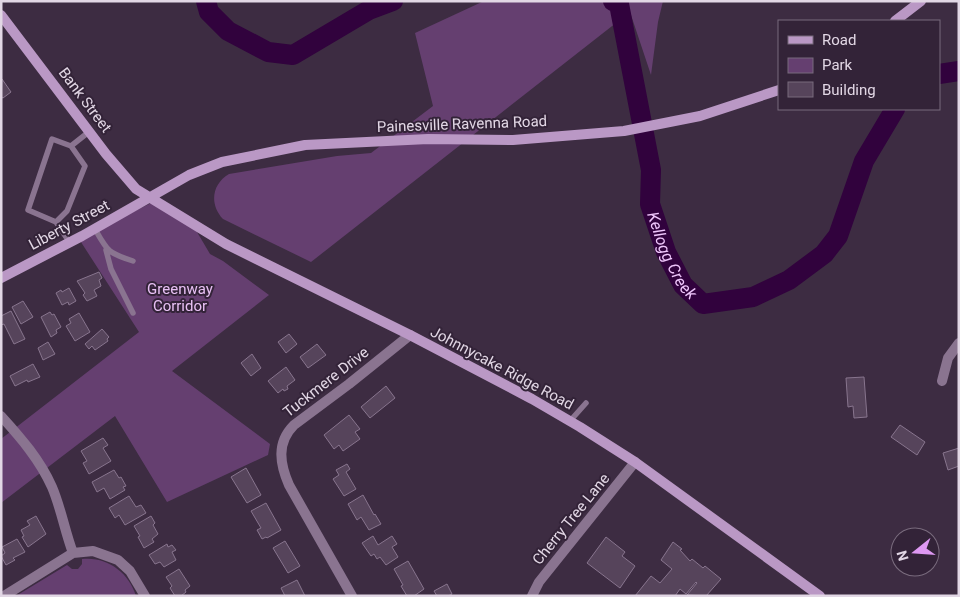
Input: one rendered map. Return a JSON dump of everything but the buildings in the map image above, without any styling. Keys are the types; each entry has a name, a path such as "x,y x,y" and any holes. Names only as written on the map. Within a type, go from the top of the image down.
{"main road":[{"path":"896,20 921,1"},
{"name":"Bank Street","path":"1,15 90,130 106,154 136,189 151,198"},
{"name":"Painesville Ravenna Road","path":"151,198 189,175 222,162 305,145 428,139 513,140 624,131 700,116 778,90"},
{"name":"Liberty Street","path":"1,278 70,243 151,198"},
{"name":"Johnnycake Ridge Road","path":"151,198 174,214 234,248 532,398 635,462 820,596"}],"street":[{"name":"Tuckmere Drive","path":"352,596 289,485 280,456 282,442 286,432 294,425 410,335"},
{"path":"942,381 948,358 959,343"},
{"path":"1,416 35,456 53,489 73,553"},
{"name":"Cherry Tree Lane","path":"532,596 539,582 635,462"},
{"path":"4,596 73,553 93,551 118,560 130,572 145,596"}],"lane":[{"path":"71,146 90,130"},
{"path":"56,222 67,212 84,166 71,146 52,139 28,210 56,222 70,243"},
{"path":"95,229 106,250 111,269 133,313"},
{"path":"106,250 114,255 133,261"},
{"path":"570,421 586,403"}],"green space":[{"path":"484,1 663,1 658,22 651,75 630,12 311,262 223,219 216,207 214,195 219,183 229,174 337,156 371,153 433,106 415,33"},
{"name":"Greenway Corridor","path":"151,203 187,215 210,254 223,261 269,295 172,371 270,444 268,455 167,502 115,416 1,503 1,439 139,332 79,239"},
{"path":"82,559 100,560 115,567 128,580 136,596 16,596 67,565 72,569 78,569 82,564"}],"waterway":[{"name":"Kellogg Creek","path":"206,1 209,12 228,31 268,52 293,55 369,10 393,1"},
{"name":"Kellogg Creek","path":"613,1 619,4 651,170 650,204 666,252 683,285 703,304 753,297 789,280 824,254 838,236 864,161 894,110"},
{"name":"Kellogg Creek","path":"940,74 959,71"}]}
